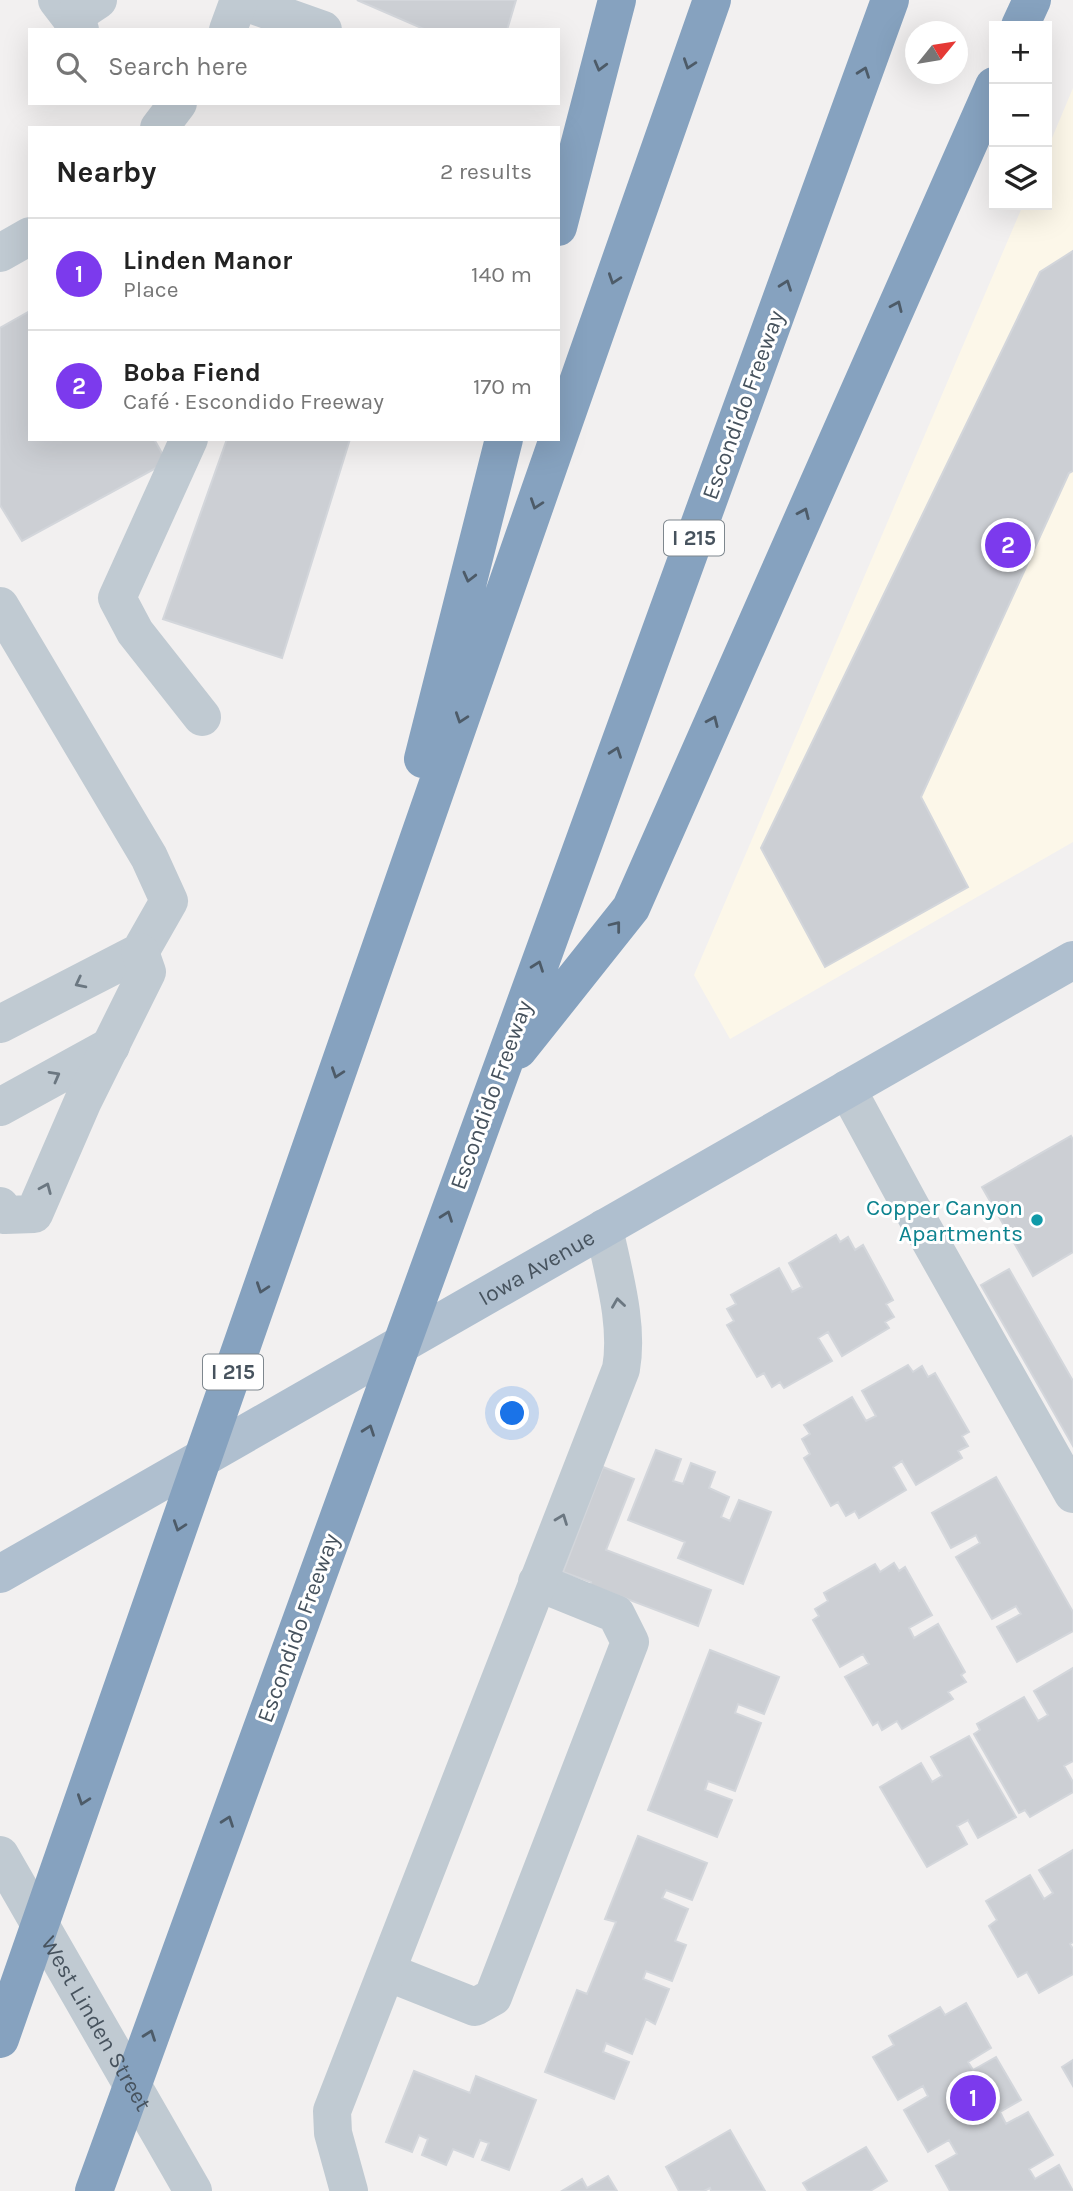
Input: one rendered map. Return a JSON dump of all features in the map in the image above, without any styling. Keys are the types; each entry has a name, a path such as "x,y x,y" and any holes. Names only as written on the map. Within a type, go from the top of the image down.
{"highway":[{"path":"560,219 617,0"},
{"name":"I 215","path":"560,433 712,0"},
{"name":"Escondido Freeway","path":"94,2191 890,0"},
{"path":"1022,21 1032,0"},
{"path":"497,1076 631,908 989,97"},
{"path":"359,1009 503,441"},
{"name":"I 215","path":"0,2039 557,441"}],"main road":[{"name":"Iowa Avenue","path":"0,1574 1073,960"}],"street":[{"path":"229,28 239,0 317,28"},
{"path":"140,105 156,126"},
{"path":"160,126 176,105"},
{"path":"0,253 28,237"},
{"path":"188,441 117,598 135,632 202,717"},
{"path":"0,607 149,857 169,901 140,952 0,1024"},
{"path":"0,1206 5,1215 34,1214 83,1101 147,972 140,952"},
{"path":"0,1107 111,1045"},
{"path":"847,1089 1073,1494"},
{"path":"349,2191 333,2133 332,2111 621,1369 624,1352 618,1302 604,1228"},
{"path":"387,1972 475,2007 494,1997 631,1642 615,1615 537,1582"},
{"name":"West Linden Street","path":"0,1855 193,2191"}],"shaded area":[{"path":"1073,88 1073,842 730,1039 694,975 1021,210 1052,210 1052,138"}],"building":[{"path":"357,0 516,0 508,28 421,28"},
{"path":"1073,251 1073,471 1069,473 921,797 968,887 825,967 761,848 1040,272"},
{"path":"28,312 28,441 155,441 167,462 22,541 0,505 0,328"},
{"path":"226,441 349,441 282,658 163,619"},
{"name":"Copper Canyon Apartments","path":"1071,1136 1073,1252 1033,1276 982,1187"},
{"path":"836,1235 840,1242 848,1237 855,1250 863,1245 893,1300 886,1304 894,1317 885,1322 889,1328 842,1356 828,1332 818,1338 832,1361 784,1388 780,1382 772,1387 764,1373 757,1377 727,1325 734,1321 727,1309 736,1304 731,1295 779,1268 792,1292 802,1287 789,1263"},
{"path":"1009,1269 1073,1381 1073,1446 981,1285"},
{"path":"908,1365 913,1372 922,1366 928,1377 935,1373 969,1432 962,1436 968,1446 958,1451 962,1458 916,1485 902,1461 893,1467 906,1490 859,1518 855,1511 846,1516 838,1502 831,1506 804,1458 810,1454 802,1439 810,1434 804,1425 852,1397 866,1421 876,1416 862,1391"},
{"path":"656,1450 681,1459 673,1481 683,1484 691,1463 715,1472 709,1488 729,1497 721,1517 730,1521 739,1500 771,1512 743,1584 678,1558 685,1542 628,1520"},
{"path":"603,1467 634,1479 606,1550 711,1590 698,1626 563,1572"},
{"path":"996,1477 1073,1612 1073,1631 1017,1662 997,1627 1021,1614 1016,1606 992,1619 956,1557 980,1543 976,1535 951,1548 932,1513"},
{"path":"894,1563 899,1571 905,1567 932,1615 909,1628 914,1638 938,1624 965,1672 961,1675 966,1682 948,1692 953,1699 902,1729 897,1721 882,1730 878,1722 873,1725 845,1677 869,1664 863,1654 840,1667 813,1620 819,1616 815,1609 828,1601 824,1593 875,1564 880,1572"},
{"path":"710,1650 779,1677 764,1714 738,1704 735,1713 761,1723 735,1791 708,1781 705,1790 732,1800 717,1837 648,1810"},
{"path":"1073,1668 1073,1761 1064,1766 1073,1782 1073,1792 1030,1817 1025,1810 1019,1813 974,1734 980,1730 977,1724 1024,1697 1038,1721 1048,1715 1034,1691"},
{"path":"969,1736 1016,1817 978,1838 968,1820 957,1826 967,1844 927,1867 880,1787 921,1763 932,1782 942,1776 931,1757"},
{"path":"638,1836 707,1863 692,1900 666,1890 662,1898 688,1909 675,1941 686,1945 672,1981 646,1971 643,1979 669,1989 655,2024 646,2019 632,2054 606,2043 603,2052 629,2062 614,2099 545,2072 577,1990 587,1994 616,1922 605,1919"},
{"path":"1073,1850 1073,1942 1070,1944 1073,1949 1073,1974 1039,1993 1027,1972 1018,1977 989,1926 997,1920 986,1901 1030,1875 1044,1899 1053,1893 1039,1870"},
{"path":"966,2003 991,2048 968,2062 973,2070 996,2057 1021,2100 1000,2112 1006,2124 1028,2112 1053,2155 1029,2169 1035,2179 1059,2165 1073,2191 950,2191 936,2166 957,2154 949,2140 928,2152 904,2110 928,2096 923,2086 898,2100 873,2057 894,2045 889,2036 940,2007 945,2015"},
{"path":"1073,2060 1073,2086 1062,2067"},
{"path":"414,2071 470,2093 476,2076 536,2100 509,2170 482,2160 489,2143 480,2140 473,2157 453,2149 446,2165 422,2155 428,2139 419,2135 412,2152 386,2142"},
{"path":"730,2130 765,2191 711,2191 710,2188 704,2191 679,2191 666,2167"},
{"path":"866,2147 887,2181 870,2191 808,2191 803,2183"},
{"path":"608,2176 617,2191 562,2191 582,2179 587,2188"}],"place":[{"name":"Boba Fiend","path":"1008,545"},
{"name":"Copper Canyon Apartments","path":"1037,1220"},
{"name":"Linden Manor","path":"973,2098"}]}
